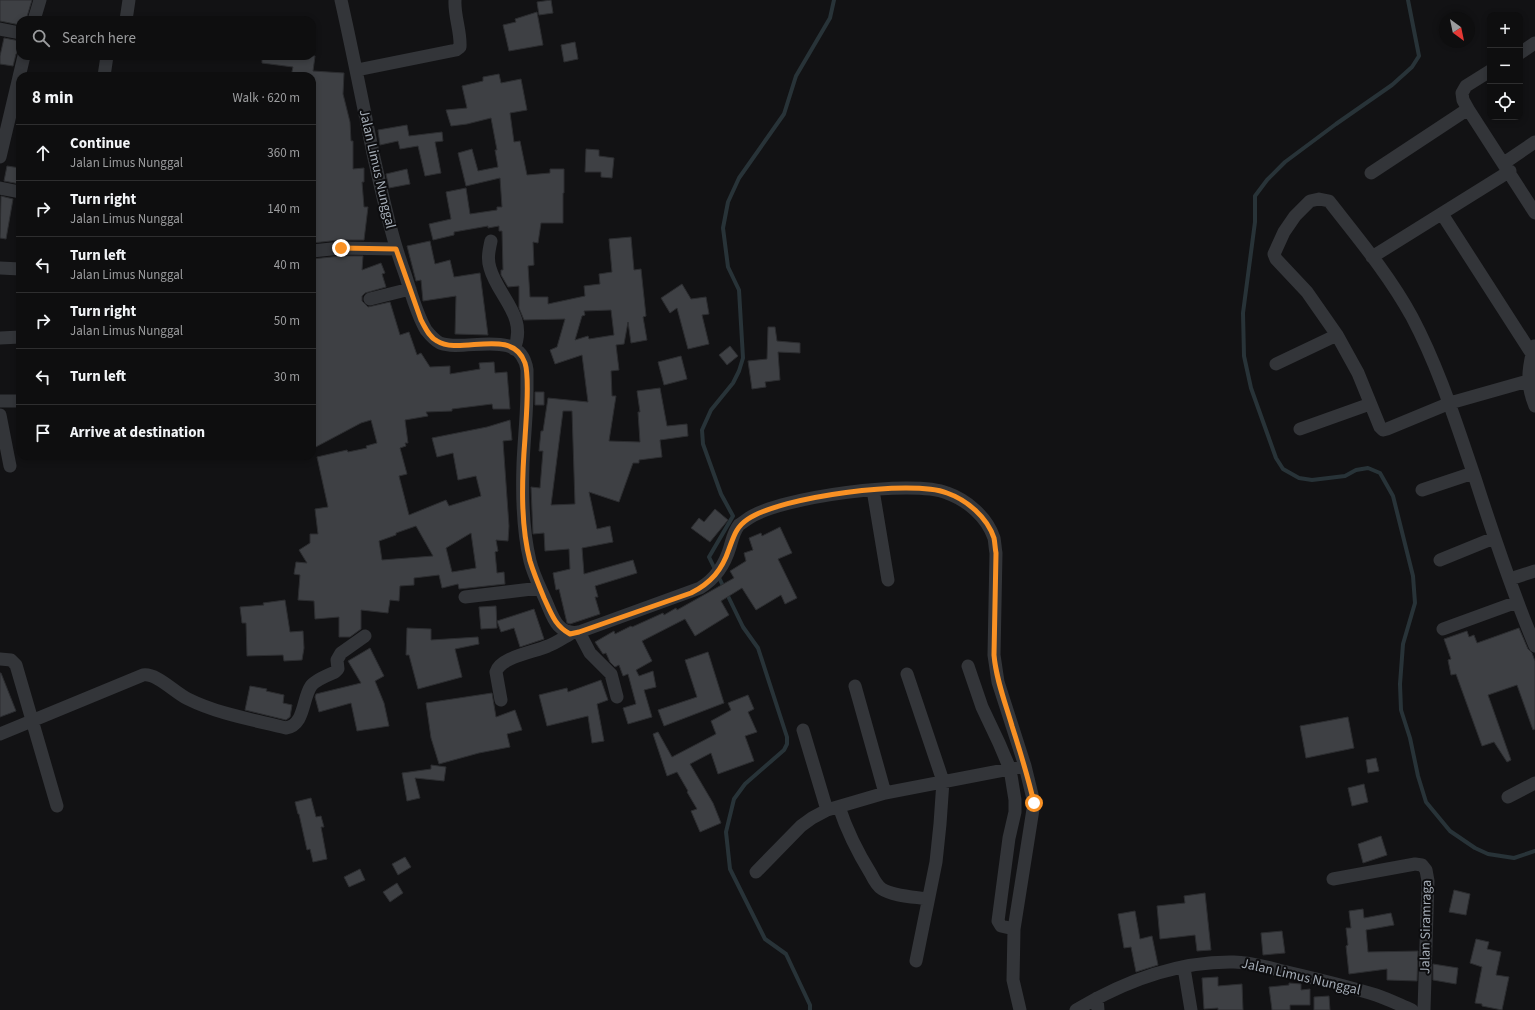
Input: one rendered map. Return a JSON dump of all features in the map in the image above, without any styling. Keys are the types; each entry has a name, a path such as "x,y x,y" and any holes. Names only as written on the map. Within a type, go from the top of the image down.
{"street":[{"path":"35,16 40,0"},
{"path":"127,16 129,0"},
{"name":"Jalan Limus Nunggal","path":"341,0 357,70 381,193 396,249 426,329 436,341 448,345 490,343 501,344 514,349"},
{"path":"357,70 456,50 460,47 460,41 455,0"},
{"path":"0,29 16,31"},
{"path":"1523,51 1535,43"},
{"path":"20,72 23,60"},
{"path":"105,72 106,60"},
{"path":"1487,73 1466,86 1462,93 1463,100 1535,213"},
{"path":"0,157 16,90"},
{"path":"1371,173 1468,109"},
{"path":"1372,257 1442,214 1507,167 1535,142"},
{"path":"0,188 16,191"},
{"path":"1528,382 1450,403 1385,430 1380,427 1358,373 1337,334 1307,292 1280,263 1274,254 1288,227 1296,216 1310,202 1319,199 1329,201 1389,279 1412,317 1436,367 1450,403 1494,538 1517,602 1535,646"},
{"path":"1442,214 1533,349 1528,382 1535,406"},
{"path":"491,240 488,261 490,269 513,310 517,325 517,339 514,349 522,357 527,371 527,407 523,467 525,536 530,562 556,622 564,631 574,633 590,653 611,674 617,697"},
{"path":"316,251 341,248 396,249"},
{"path":"0,268 16,269"},
{"path":"370,298 410,289"},
{"path":"1276,364 1337,334"},
{"path":"0,338 16,337"},
{"path":"0,401 16,401"},
{"path":"1300,429 1370,404"},
{"path":"0,415 10,466"},
{"path":"1422,490 1473,473"},
{"path":"501,700 496,672 501,665 512,658 547,646 574,633 691,593 708,584 722,566 739,525 761,511 806,499 873,490 929,488 947,493 963,501 973,508 987,524 994,538 996,553 995,668 998,682 1025,766 1034,803 1014,929 1013,980 1020,1010"},
{"path":"873,490 888,580"},
{"path":"1440,560 1494,538"},
{"path":"1510,579 1535,571"},
{"path":"464,597 540,588"},
{"path":"1443,629 1517,602"},
{"path":"0,734 32,719 148,674 159,679 176,692 190,700 220,711 286,728 290,727 298,721 311,685 335,672 338,669 338,657 341,653 365,636"},
{"path":"0,659 11,660 16,665 57,806"},
{"path":"968,666 982,707 1010,769 1015,812 1009,838 998,921 1001,926 1014,929"},
{"path":"907,674 943,781 936,862 916,961"},
{"path":"855,686 885,793"},
{"path":"803,730 833,808 845,825 858,854 878,885 883,890 889,892 928,899"},
{"path":"756,872 801,826 812,818 833,808 885,793 1025,766"},
{"path":"1508,797 1535,783"},
{"name":"Jalan Siramraga","path":"1332,879 1415,864 1422,865 1425,868 1428,881 1424,1010"},
{"name":"Jalan Limus Nunggal","path":"1076,1010 1097,1004 1151,974 1214,962 1236,962 1263,966 1377,995 1412,1010"},
{"path":"1184,968 1191,1010"}],"building":[{"path":"0,0 32,0 27,16 16,16 16,24 0,21"},
{"path":"551,0 553,13 539,15 537,2"},
{"path":"537,12 543,45 509,51 503,25 516,22 515,19"},
{"path":"4,38 16,40 16,54 13,66 0,64 0,56"},
{"path":"575,42 578,59 564,62 561,45"},
{"path":"262,60 314,60 313,71 344,73 343,94 350,122 351,141 353,141 353,169 364,168 364,182 362,182 364,207 368,207 364,240 340,240 316,243 316,72 292,72 293,67 262,63"},
{"path":"499,74 501,83 521,79 527,110 510,113 514,142 520,141 527,175 550,173 550,169 564,169 563,223 541,223 538,243 533,242 534,265 528,266 530,297 548,297 548,304 585,296 584,286 600,284 599,274 612,272 609,239 631,237 634,270 641,269 646,316 643,317 647,340 631,343 628,322 624,344 616,345 619,370 611,371 612,396 616,396 609,441 640,442 638,412 640,412 637,391 660,388 667,426 687,424 688,436 660,440 662,457 639,460 639,463 633,463 619,502 589,492 597,529 610,526 613,542 582,548 584,574 633,560 637,573 595,586 598,597 595,597 600,614 570,624 567,623 559,589 556,590 553,573 570,569 569,549 545,551 544,533 533,534 531,487 540,488 543,451 539,451 541,431 543,431 548,398 588,402 582,355 555,364 550,350 557,347 565,319 524,320 519,308 519,286 508,287 501,275 501,270 503,270 502,231 499,231 499,226 488,228 488,226 454,232 454,235 433,240 429,224 451,219 446,192 466,188 470,214 497,210 497,207 502,207 500,178 466,186 458,153 472,149 478,171 498,167 495,150 497,150 491,118 451,126 446,110 467,108 462,86 483,81 483,77","holes":["611,310 614,335 589,339 588,336 575,340 582,316 585,315 584,311","563,411 572,411 575,504 551,505"]},
{"path":"407,125 409,136 442,132 443,141 435,142 441,173 425,176 418,146 400,149 398,141 380,145 378,130"},
{"path":"586,149 599,150 599,156 614,158 612,178 601,177 601,172 585,172"},
{"path":"7,166 16,167 16,183 4,181"},
{"path":"407,169 410,184 389,188 386,174"},
{"path":"1,196 13,199 6,239 0,238"},
{"path":"430,241 435,264 450,260 454,277 480,273 488,335 455,334 456,296 423,301 421,280 416,281 407,246"},
{"path":"341,256 363,256 362,270 381,263 385,273 382,274 386,287 365,293 362,296 362,301 368,307 390,302 400,335 409,332 417,355 421,353 430,367 450,366 450,374 480,369 479,363 494,362 495,373 507,372 510,409 493,409 492,404 452,409 452,411 426,412 428,416 405,420 408,443 405,443 406,446 400,448 407,474 399,476 409,515 446,500 449,506 481,496 476,476 458,480 453,453 437,457 432,438 487,427 510,420 512,440 503,441 509,526 508,541 496,540 498,551 495,552 497,573 504,572 505,584 459,589 458,584 442,588 439,575 414,578 414,585 400,586 399,601 390,600 388,613 361,610 361,629 350,637 339,637 339,617 315,619 314,601 298,600 300,575 294,574 296,562 307,563 299,550 310,543 310,534 318,534 315,509 328,507 317,457 347,450 348,452 367,448 366,446 377,443 371,420 361,423 316,447 316,259","holes":["416,526 433,556 382,560 379,541","471,533 476,568 452,572 446,548"]},
{"path":"682,284 691,299 706,297 709,314 702,315 709,344 688,349 677,308 670,313 661,298"},
{"path":"768,327 775,327 777,341 800,343 800,353 778,352 780,380 765,382 766,387 752,389 748,361 767,359"},
{"path":"730,346 738,356 727,365 719,355"},
{"path":"681,356 687,379 664,385 658,362"},
{"path":"535,392 544,392 544,405 535,405"},
{"path":"715,509 728,520 710,542 691,528 699,518 704,522"},
{"path":"780,527 792,553 778,559 797,598 785,604 781,595 756,610 742,588 721,601 729,615 695,636 685,619 642,641 652,661 636,670 639,676 653,671 656,687 644,690 652,717 628,724 623,708 636,704 628,674 623,676 619,665 615,667 610,662 606,653 603,654 595,642 614,631 615,634 663,613 664,615 676,608 677,610 734,578 730,571 746,561 744,553 753,550 749,538 761,533 762,536"},
{"path":"285,600 290,632 303,631 304,648 302,660 284,661 283,655 247,656 246,623 242,623 240,607 264,605 263,603"},
{"path":"496,606 497,628 481,629 479,607"},
{"path":"534,609 544,639 520,647 514,628 501,632 497,621"},
{"path":"407,628 431,629 431,640 478,637 479,644 455,649 462,677 418,689 409,655 406,655"},
{"path":"1519,628 1535,661 1535,729 1533,730 1517,685 1488,695 1511,760 1507,762 1494,742 1482,746 1456,674 1451,675 1448,660 1451,659 1444,639 1467,631 1469,637 1474,635 1477,643"},
{"path":"370,648 384,676 375,681 384,703 389,726 357,731 351,703 319,712 315,697 316,694 361,683 348,661"},
{"path":"708,652 724,703 664,726 658,710 697,697 685,660"},
{"path":"0,673 16,711 0,717"},
{"path":"601,680 608,700 597,704 604,741 592,743 588,716 547,726 539,695 567,688 568,692"},
{"path":"250,686 267,689 266,691 284,695 283,703 292,705 290,717 286,720 245,710"},
{"path":"492,693 496,717 515,710 522,730 507,734 510,747 479,753 439,764 431,738 426,703"},
{"path":"748,695 754,709 748,712 757,732 745,736 754,761 718,774 711,753 690,764 713,803 721,823 700,832 691,811 697,809 677,772 667,776 653,734 658,732 672,757 716,734 711,721 731,710 728,703"},
{"path":"1348,717 1354,748 1306,758 1300,726"},
{"path":"1376,758 1379,771 1368,773 1366,760"},
{"path":"431,765 446,767 444,781 415,778 420,798 407,801 402,773 431,769"},
{"path":"1364,784 1368,802 1352,806 1348,788"},
{"path":"311,798 316,817 321,816 324,827 321,827 327,859 313,862 310,849 307,850 295,802"},
{"path":"1381,836 1387,855 1363,863 1358,844"},
{"path":"405,857 411,867 398,875 392,864"},
{"path":"360,869 365,880 349,887 344,877"},
{"path":"397,883 403,893 390,902 383,892"},
{"path":"1454,890 1470,894 1466,915 1449,912"},
{"path":"1205,893 1211,950 1197,951 1195,935 1160,939 1157,906 1185,903 1184,896"},
{"path":"1363,909 1364,918 1391,913 1394,925 1366,930 1368,952 1418,951 1417,981 1387,980 1387,969 1349,974 1346,928 1351,928 1349,911"},
{"path":"1135,911 1140,939 1152,936 1158,965 1136,972 1131,947 1124,948 1118,914"},
{"path":"1282,931 1285,953 1263,955 1261,933"},
{"path":"1476,939 1489,942 1487,949 1501,952 1496,975 1509,977 1502,1010 1475,1003 1482,967 1470,963"},
{"path":"1433,964 1458,968 1456,984 1433,980"},
{"path":"1218,977 1218,986 1242,984 1243,1010 1218,1010 1218,1008 1204,1009 1202,978"},
{"path":"1289,983 1301,984 1301,990 1310,989 1310,1005 1290,1005 1290,1010 1272,1010 1269,987 1289,985"},
{"path":"1329,996 1330,1010 1314,1010 1314,997"}],"waterway":[{"path":"810,1010 810,1005 786,954 765,939 730,869 726,832 734,799 745,784 784,750 787,744 787,737 758,648 743,627 709,557 733,516 721,494 703,444 702,430 711,410 733,383 743,358 739,290 728,267 723,228 728,202 739,178 784,114 796,76 830,18 834,0"},
{"path":"1408,0 1419,56 1412,67 1392,85 1285,162 1267,180 1255,196 1255,222 1243,313 1244,356 1251,388 1276,458 1283,469 1299,478 1312,480 1345,476 1356,470 1368,468 1380,473 1393,496 1413,576 1415,603 1403,644 1400,684 1401,710 1410,738 1418,776 1426,802 1450,831 1475,848 1488,854 1514,858 1535,851"}],"route":[{"path":"341,248 396,249 421,320 436,341 448,345 482,343 501,344 518,352 525,362 527,371 527,407 523,467 525,536 530,562 552,616 564,631 570,634 691,593 708,584 722,566 739,525 761,511 780,505 806,499 873,490 929,488 947,493 973,508 987,524 994,538 996,553 995,668 998,682 1025,766 1034,803"}]}
